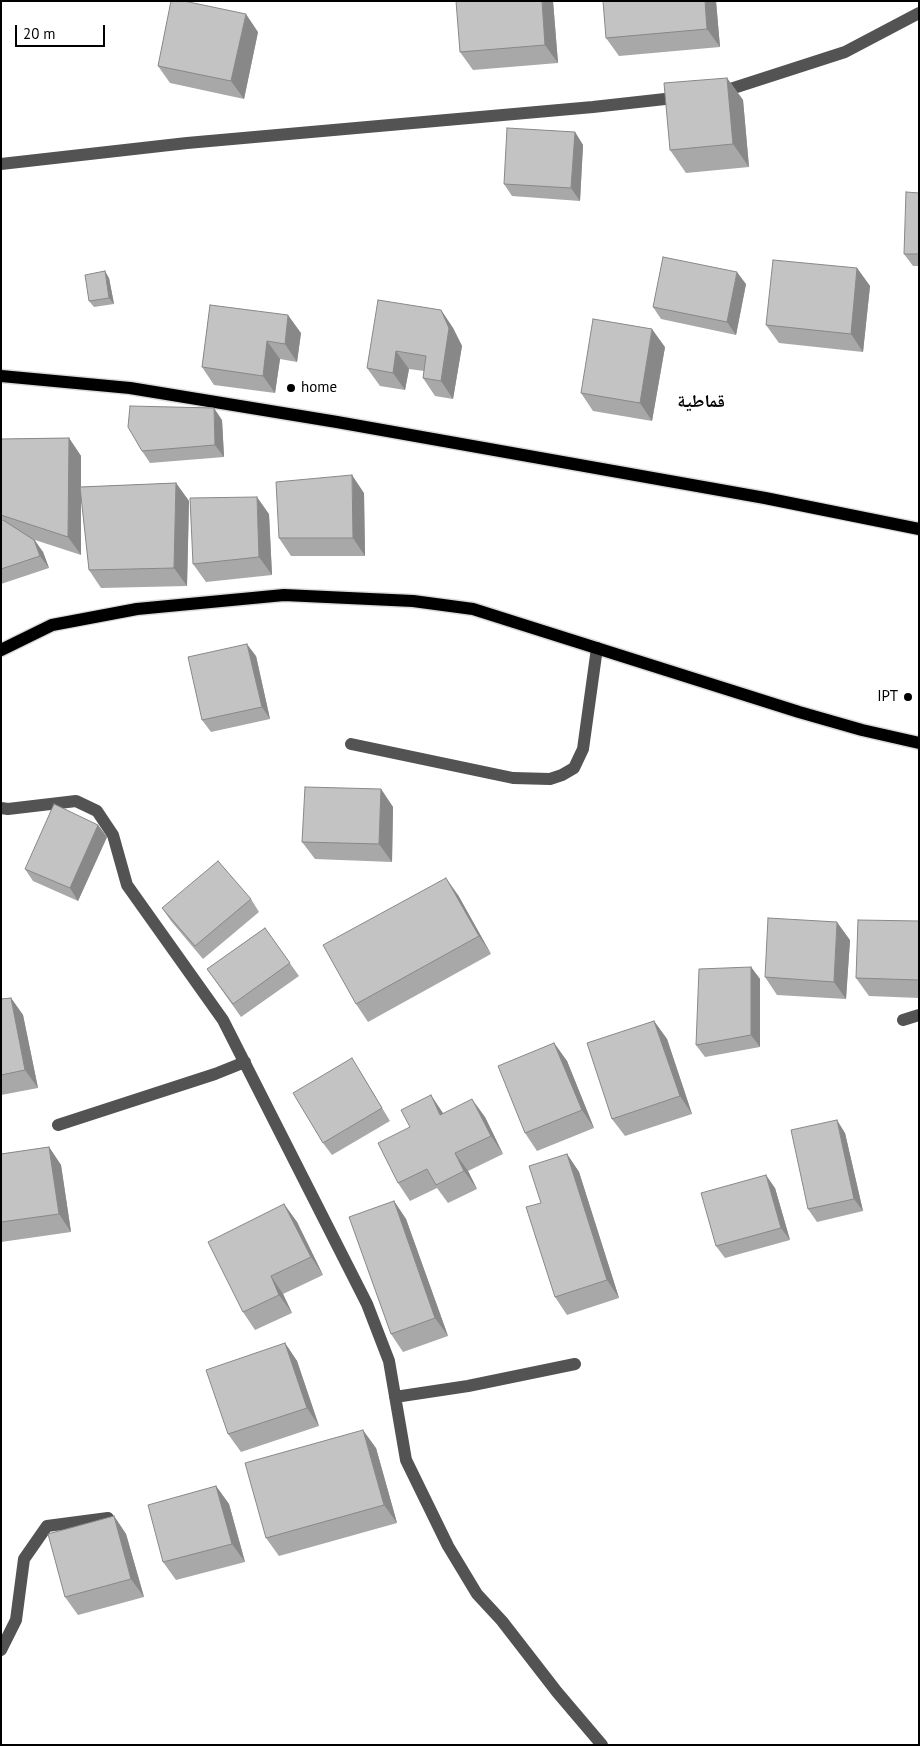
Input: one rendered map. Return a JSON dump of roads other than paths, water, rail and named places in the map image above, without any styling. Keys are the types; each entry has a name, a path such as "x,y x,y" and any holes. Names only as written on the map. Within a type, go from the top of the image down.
{"main road":[{"path":"1,376 130,388 328,420 765,498 919,529"},
{"path":"1,650 52,625 137,609 284,596 413,601 473,609 817,718 919,743"}],"street":[{"path":"1,164 187,143 593,107 721,92 845,52 919,13"},
{"path":"351,744 513,778 550,779 562,775 574,768 583,749 597,648"},
{"path":"1,808 8,810 76,801 97,811 113,835 127,886 223,1020 367,1304 389,1361 406,1460 448,1546 477,1594 602,1745"},
{"path":"903,1020 919,1015"},
{"path":"58,1125 215,1074 245,1062"},
{"path":"395,1397 468,1386 575,1364"},
{"path":"1,1650 16,1620 24,1559 47,1526 108,1518"}],"place":[{"name":"home","path":"291,388"},
{"name":"IPT","path":"908,697"}],"district":[{"name":"قماطية","path":"701,402"}]}
